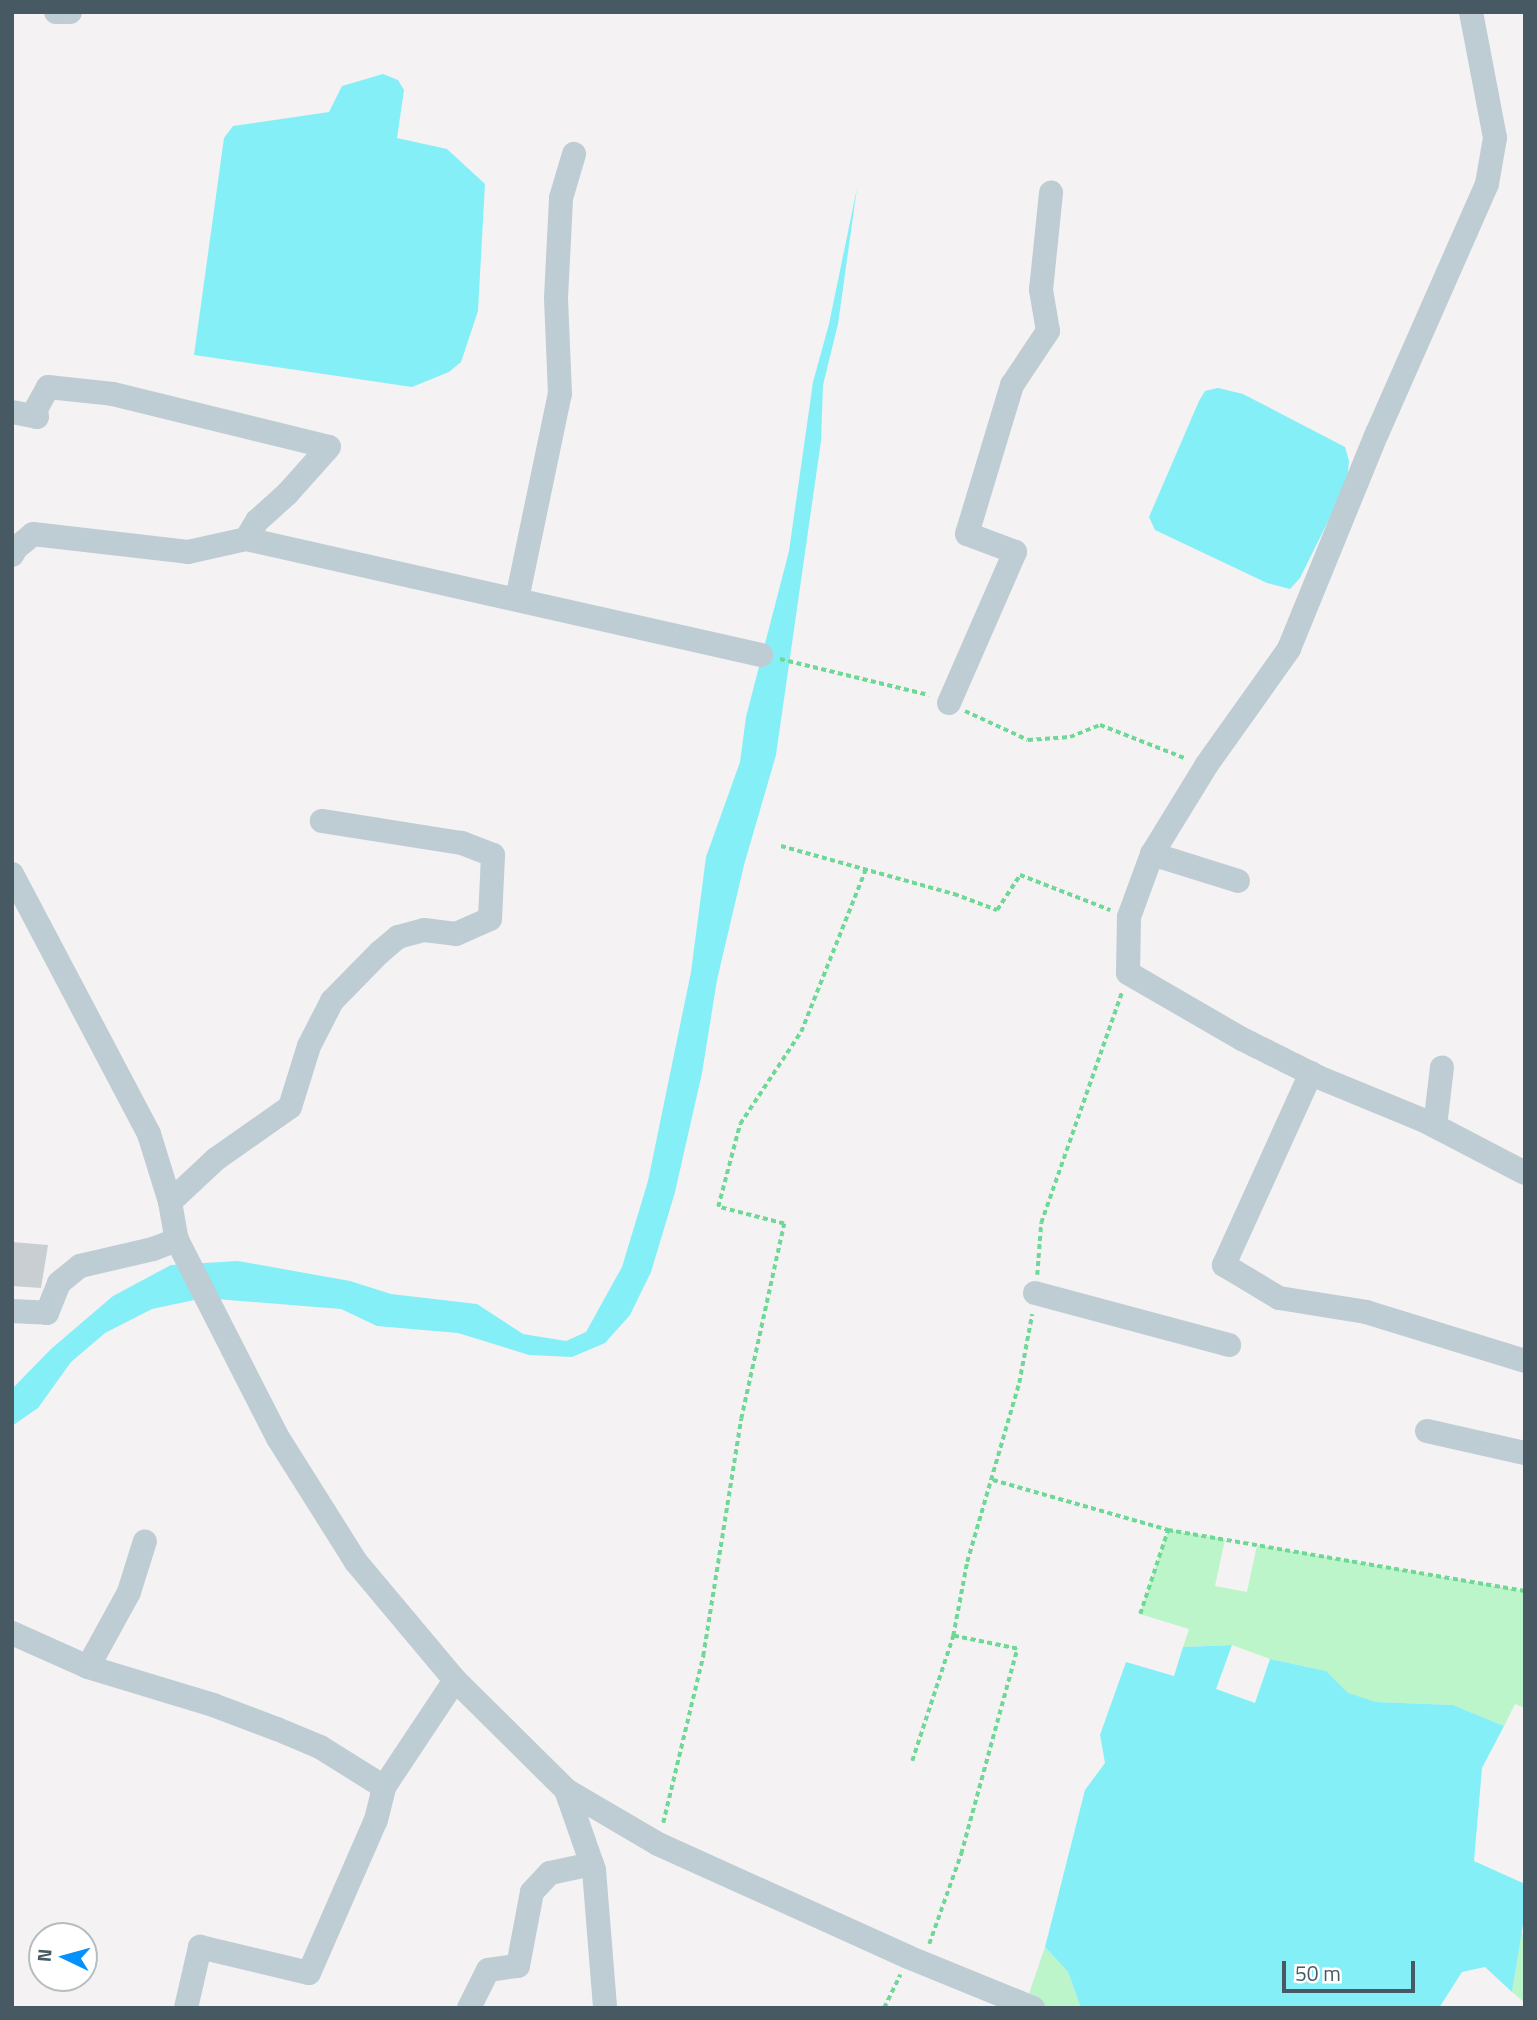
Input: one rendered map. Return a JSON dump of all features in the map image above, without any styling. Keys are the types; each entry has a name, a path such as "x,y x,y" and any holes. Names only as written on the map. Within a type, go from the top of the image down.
{"street":[{"path":"56,12 70,12"},
{"path":"1471,12 1495,138 1487,184 1367,457 1289,649 1206,766 1152,854 1129,917 1128,974 1192,1012 1311,1073 1435,1126 1525,1173"},
{"path":"517,599 560,394 556,298 561,198 574,154"},
{"path":"948,703 1015,552 967,534 1013,385 1048,331 1041,290 1051,193"},
{"path":"12,412 37,417 36,409 48,387 113,394 329,447 287,494 257,521 246,540"},
{"path":"12,555 16,548 33,534 188,552 246,540 761,655"},
{"path":"170,1202 216,1159 290,1107 309,1046 332,1002 379,953 398,937 424,930 456,934 490,919 493,855 461,843 322,821"},
{"path":"1152,854 1238,881"},
{"path":"12,874 149,1134 170,1202 177,1240 204,1298 278,1438 356,1562 455,1680 566,1790 658,1844 915,1960 1033,2008"},
{"path":"1435,1126 1442,1067"},
{"path":"1311,1073 1224,1265 1279,1298 1366,1312 1525,1362"},
{"path":"12,1311 47,1313 59,1283 80,1266 153,1249 177,1240"},
{"path":"1035,1293 1229,1345"},
{"path":"1427,1431 1525,1453"},
{"path":"88,1667 129,1592 145,1541"},
{"path":"12,1633 88,1667 213,1705 277,1729 320,1747 384,1787"},
{"path":"186,2008 200,1947 309,1973 376,1820 384,1787 455,1680"},
{"path":"566,1790 592,1864 604,2008"},
{"path":"469,2008 488,1969 518,1966 532,1892 550,1873 592,1864"}],"path":[{"path":"1100,725 1206,766"},
{"path":"781,846 954,894 997,910 1020,875 1129,917"},
{"path":"658,1844 703,1656 741,1419 784,1224 718,1207 740,1124 801,1032 866,869"},
{"path":"912,1761 953,1636 967,1562 1019,1383 1035,1293 1041,1223 1128,974"},
{"path":"993,1480 1168,1530 1525,1591"},
{"path":"1140,1614 1168,1530"},
{"path":"884,2008 915,1960 961,1854 1017,1649 953,1636"}],"green space":[{"path":"1168,1530 1225,1539 1215,1586 1247,1592 1257,1545 1525,1591 1525,1708 1515,1704 1504,1726 1453,1705 1376,1702 1348,1694 1326,1671 1270,1659 1232,1645 1183,1647 1189,1629 1140,1614"},
{"path":"1521,1933 1525,1935 1525,2003 1512,1992"},
{"path":"1045,1947 1068,1972 1081,2008 1033,2008 1025,2005"}],"water":[{"path":"383,74 398,80 404,90 397,138 447,149 485,184 478,311 461,362 449,372 412,387 194,355 224,138 233,126 329,112 342,86"},
{"path":"857,188 838,324 823,385 821,441 776,755 744,865 717,980 702,1073 675,1192 651,1272 630,1315 605,1343 572,1357 529,1355 458,1333 377,1326 341,1309 204,1298 152,1309 105,1333 71,1362 38,1408 12,1426 12,1389 51,1349 113,1296 171,1265 238,1261 350,1281 391,1294 477,1304 523,1334 566,1341 586,1332 622,1267 648,1181 691,972 706,857 740,762 746,717 789,551 813,382 829,324"},
{"path":"1218,388 1243,394 1345,447 1349,461 1347,483 1300,578 1290,589 1267,583 1155,530 1149,517 1199,401 1205,391"},
{"path":"1232,1645 1216,1689 1255,1703 1270,1659 1326,1671 1348,1693 1376,1702 1453,1705 1504,1726 1482,1768 1474,1861 1525,1884 1525,1912 1512,1992 1485,1967 1462,1972 1439,2008 1081,2008 1068,1972 1045,1947 1085,1790 1105,1763 1100,1735 1126,1662 1174,1676 1183,1647"}],"building":[{"path":"12,1242 48,1245 41,1288 12,1286"}]}
